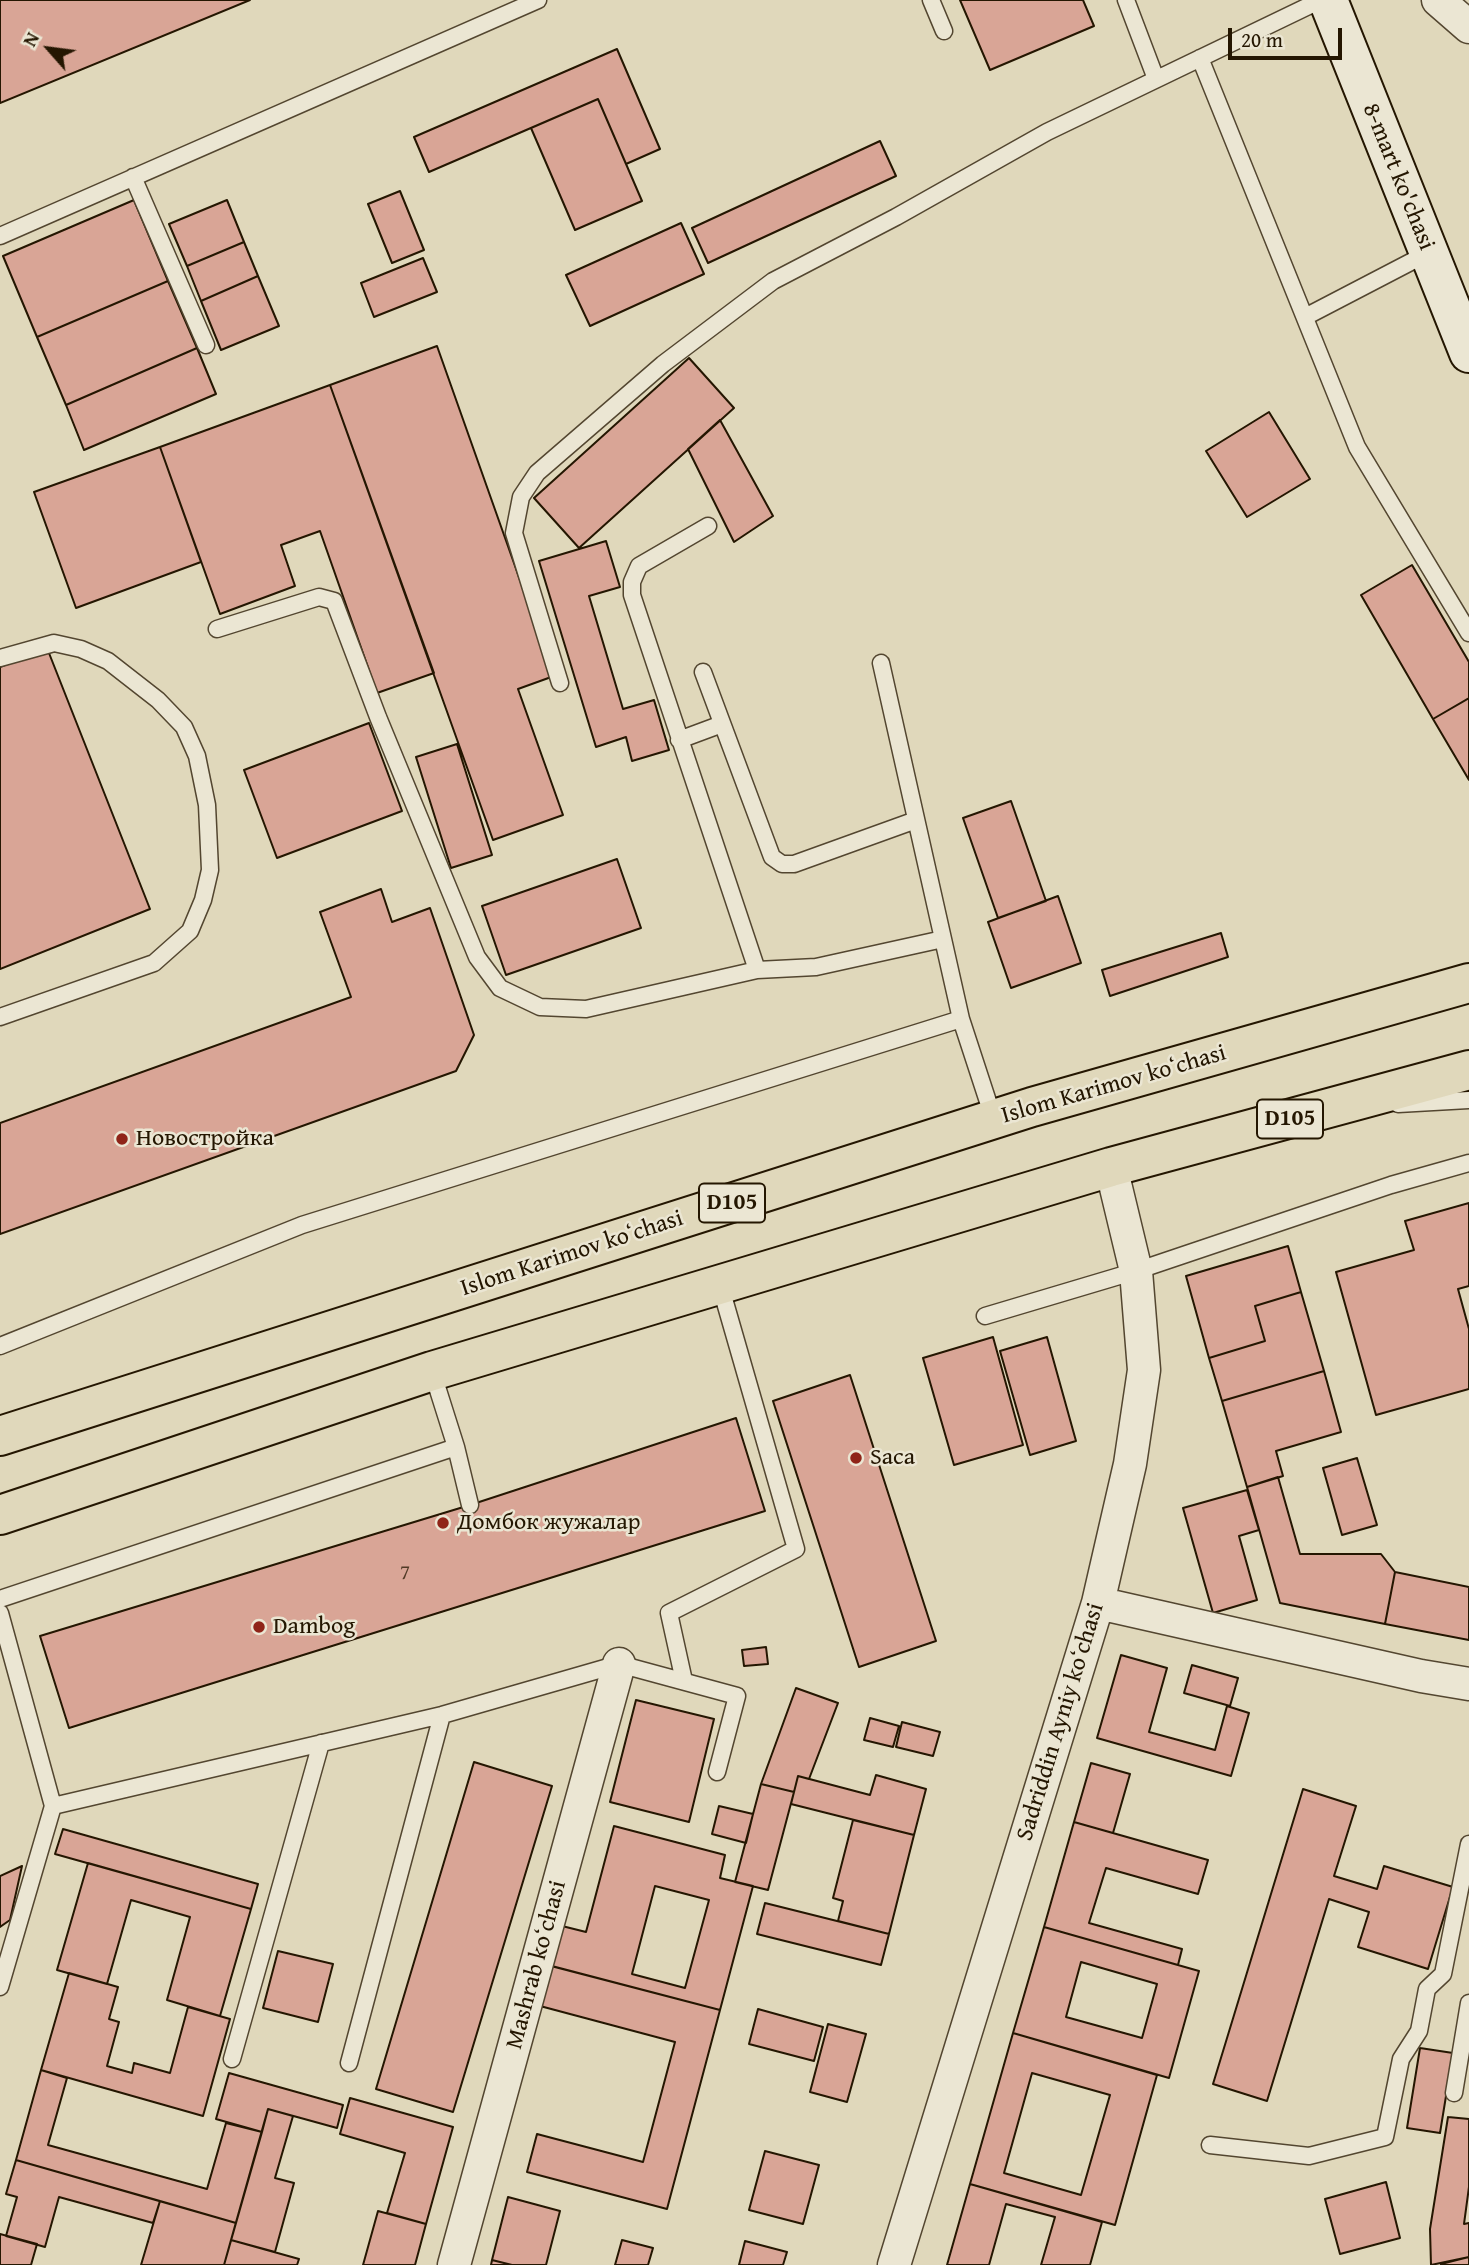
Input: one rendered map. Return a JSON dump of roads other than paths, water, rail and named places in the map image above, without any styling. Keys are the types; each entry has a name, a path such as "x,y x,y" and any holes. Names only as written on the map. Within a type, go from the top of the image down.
{"main road":[{"name":"Islom Karimov koʻchasi","path":"0,1436 994,1120 1469,983"},
{"name":"D105","path":"0,1515 432,1371 1111,1167 1469,1070"}],"street":[{"name":"8-mart ko'chasi","path":"1328,0 1469,353"},
{"path":"1438,0 1469,27"},
{"name":"Sadriddin Ayniy koʻchasi","path":"894,2265 1098,1603 1130,1464 1144,1370 1136,1271 1111,1167"},
{"path":"1098,1603 1421,1676 1469,1684"},
{"name":"Mashrab koʻchasi","path":"454,2265 620,1664"}],"lane":[{"path":"0,236 538,0"},
{"path":"931,0 944,32"},
{"path":"1126,0 1156,79"},
{"path":"560,683 514,533 521,497 537,473 663,364 773,281 896,217 1047,132 1321,0"},
{"path":"1200,58 1357,447 1469,633"},
{"path":"133,177 206,345"},
{"path":"1305,317 1428,253"},
{"path":"708,526 639,565 632,582 632,595 757,970"},
{"path":"217,629 319,597 334,601 477,957 500,988 540,1007 586,1009 757,970 816,967 943,939"},
{"path":"0,657 54,643 81,649 108,661 158,700 184,727 197,756 207,805 209,870 203,900 190,931 154,963 0,1017"},
{"path":"880,663 961,1019 994,1120"},
{"path":"703,672 772,857 782,864 794,864 916,820"},
{"path":"679,740 722,724"},
{"path":"0,1346 302,1225 961,1019"},
{"path":"1357,1101 1401,1104 1469,1100"},
{"path":"985,1316 1136,1271 1391,1185 1469,1163"},
{"path":"684,1681 669,1613 796,1549 720,1285"},
{"path":"432,1371 456,1447 470,1505"},
{"path":"0,1599 456,1447"},
{"path":"0,1613 53,1805 0,1987"},
{"path":"53,1805 442,1715 620,1664 737,1696 717,1772"},
{"path":"349,2063 442,1715"},
{"path":"232,2059 321,1743"},
{"path":"1210,2146 1309,2156 1385,2137 1401,2059 1419,2031 1427,1989 1443,1974 1469,1844"},
{"path":"1454,2093 1469,2003"}],"place":[{"name":"Новостройка","path":"122,1139"},
{"name":"Saca","path":"856,1458"},
{"name":"Домбок жужалар","path":"443,1523"},
{"name":"Dambog","path":"259,1627"}]}
